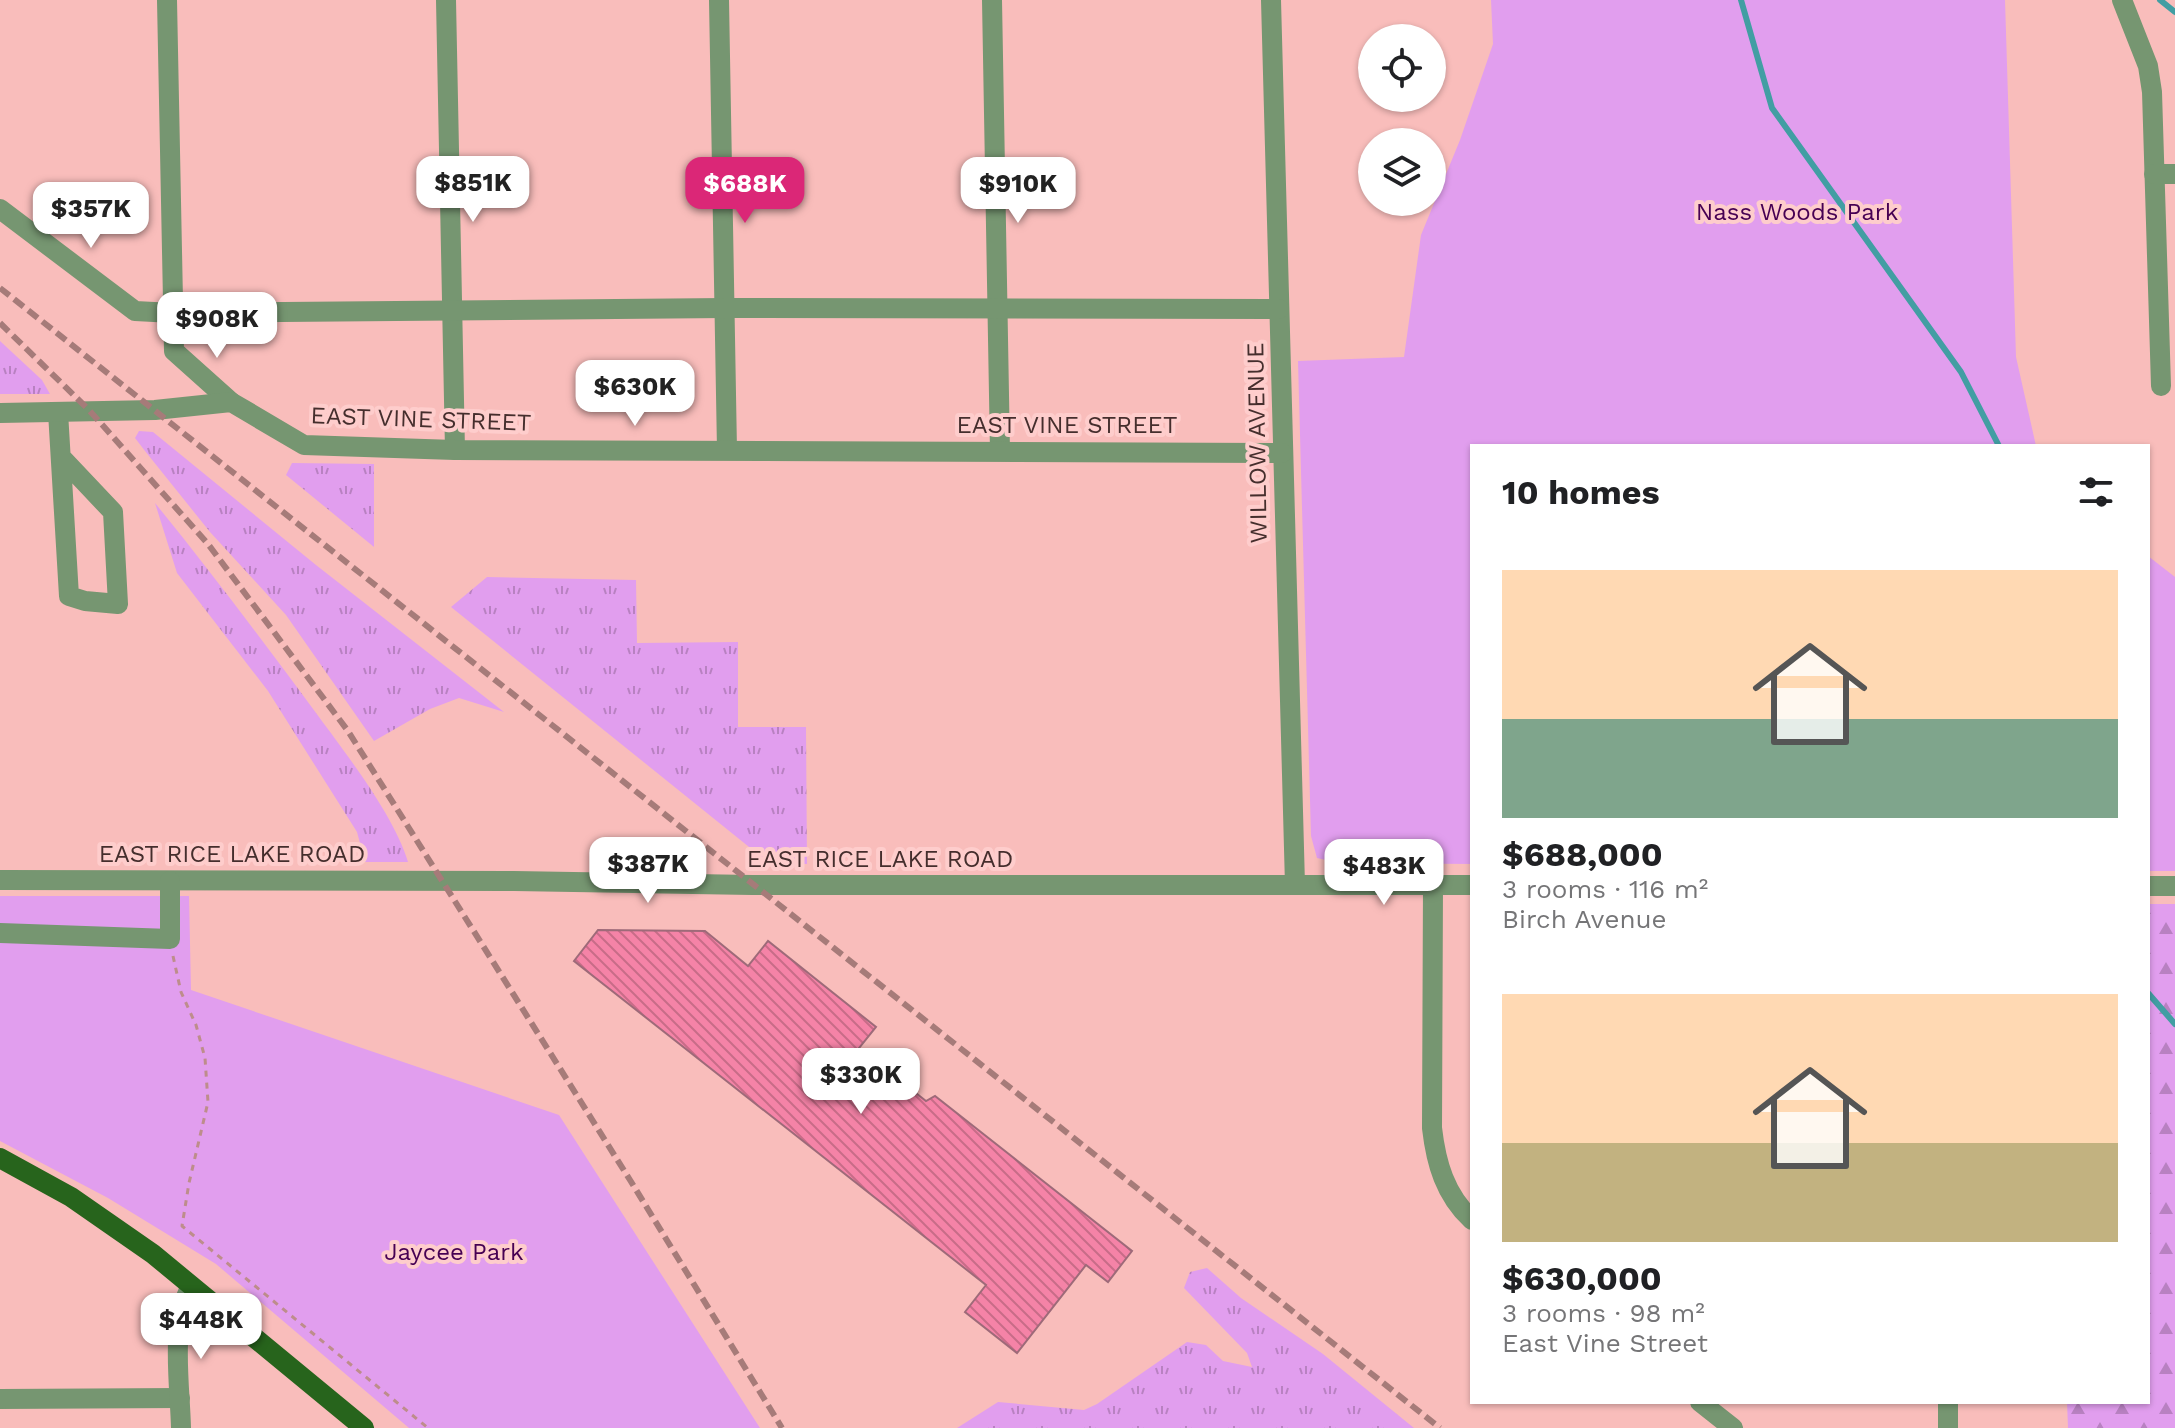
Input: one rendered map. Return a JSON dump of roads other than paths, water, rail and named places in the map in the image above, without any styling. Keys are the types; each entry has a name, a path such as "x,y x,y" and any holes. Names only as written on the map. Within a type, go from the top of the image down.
{"main road":[{"path":"0,1158 71,1197 153,1254 364,1428"}],"street":[{"path":"167,0 173,313"},
{"path":"446,0 455,450"},
{"path":"719,0 727,450"},
{"path":"992,0 1000,451"},
{"name":"WILLOW AVENUE","path":"1271,0 1295,885"},
{"path":"2122,0 2148,66 2152,92 2161,386"},
{"path":"2154,174 2175,174"},
{"path":"0,209 135,311 1279,309"},
{"name":"EAST VINE STREET","path":"173,313 174,351 231,402 304,445 455,450 1282,453"},
{"path":"0,413 155,410 231,402"},
{"path":"58,412 69,596 118,604 113,512 61,457"},
{"name":"EAST RICE LAKE ROAD","path":"0,880 514,881 752,885 1470,885"},
{"path":"0,933 170,939 170,881"},
{"path":"1433,885 1432,1128 1435,1155 1452,1196 1470,1218"},
{"path":"2150,886 2175,886"},
{"path":"181,1428 179,1324 183,1302 191,1286"},
{"path":"0,1399 180,1398"},
{"path":"1703,1404 1733,1428"},
{"path":"1948,1404 1948,1428"}],"waterway":[{"path":"1741,0 1772,108 1961,372 1998,444"},
{"path":"2160,0 2175,12"},
{"path":"2150,995 2175,1024"}],"railway":[{"path":"0,288 1440,1428"},
{"path":"0,323 89,410 208,544 348,731 782,1428"}],"park label":[{"name":"Nass Woods Park","path":"1797,212"},
{"name":"Jaycee Park","path":"454,1252"}]}
